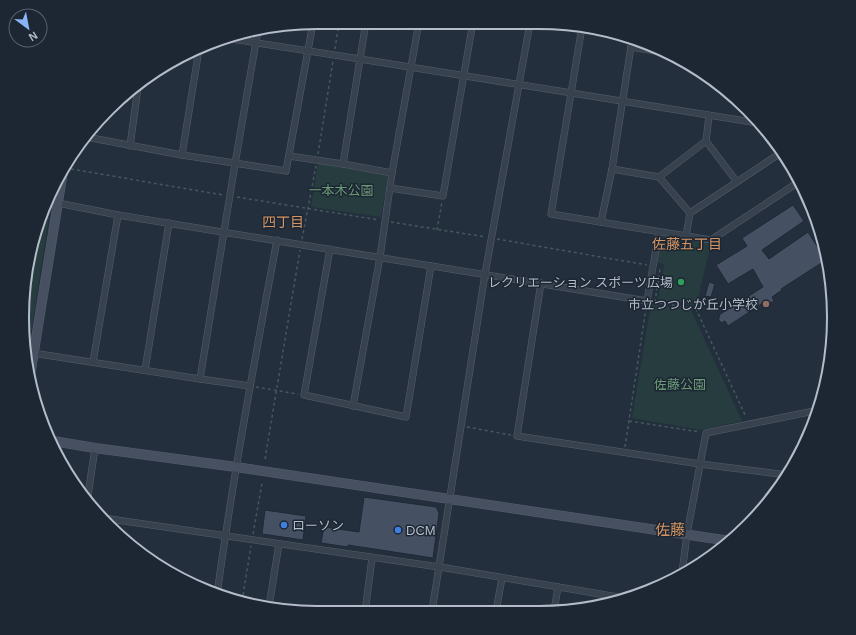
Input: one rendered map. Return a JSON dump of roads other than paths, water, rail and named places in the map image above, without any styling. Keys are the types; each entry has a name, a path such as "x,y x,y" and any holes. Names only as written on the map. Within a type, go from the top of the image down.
{"street":[{"path":"92,138 234,164 286,171 312,29"},
{"path":"343,164 365,29"},
{"path":"353,406 380,257 392,173 418,29"},
{"path":"390,188 443,196 472,29"},
{"path":"433,606 485,274 529,29"},
{"path":"581,32 550,214 711,240 794,185"},
{"path":"200,379 234,164 257,36"},
{"path":"239,40 360,58 411,68 519,84 571,94 752,123"},
{"path":"601,222 612,169 631,47 644,49"},
{"path":"182,155 198,55"},
{"path":"130,146 137,93"},
{"path":"709,116 706,141 737,182"},
{"path":"659,177 706,141"},
{"path":"686,236 690,213 777,155"},
{"path":"289,156 392,173"},
{"path":"612,169 659,177 690,213"},
{"path":"31,349 60,187"},
{"path":"58,203 118,215 224,231 647,301 659,232"},
{"path":"93,362 118,215"},
{"path":"145,370 169,223"},
{"path":"217,588 250,386 277,240"},
{"path":"330,249 304,395 406,417 430,266"},
{"path":"541,283 517,436 700,464 780,474"},
{"path":"31,353 250,386"},
{"path":"683,567 687,534 706,433 811,412"},
{"path":"57,442 722,540"},
{"path":"88,492 95,448"},
{"path":"111,519 439,567 558,587 607,597"},
{"path":"270,602 279,544"},
{"path":"366,606 372,558"},
{"path":"497,606 502,578"},
{"path":"555,605 558,587"}],"place":[{"name":"レクリエーション スポーツ広場","path":"681,282"},
{"name":"市立つつじが丘小学校","path":"766,304"},
{"name":"ローソン","path":"284,525"},
{"name":"DCM","path":"398,530"}],"district":[{"name":"四丁目","path":"283,222"},
{"name":"佐藤五丁目","path":"687,244"},
{"name":"佐藤","path":"670,530"}],"park label":[{"name":"一本木公園","path":"341,190"},
{"name":"佐藤公園","path":"680,384"}]}
